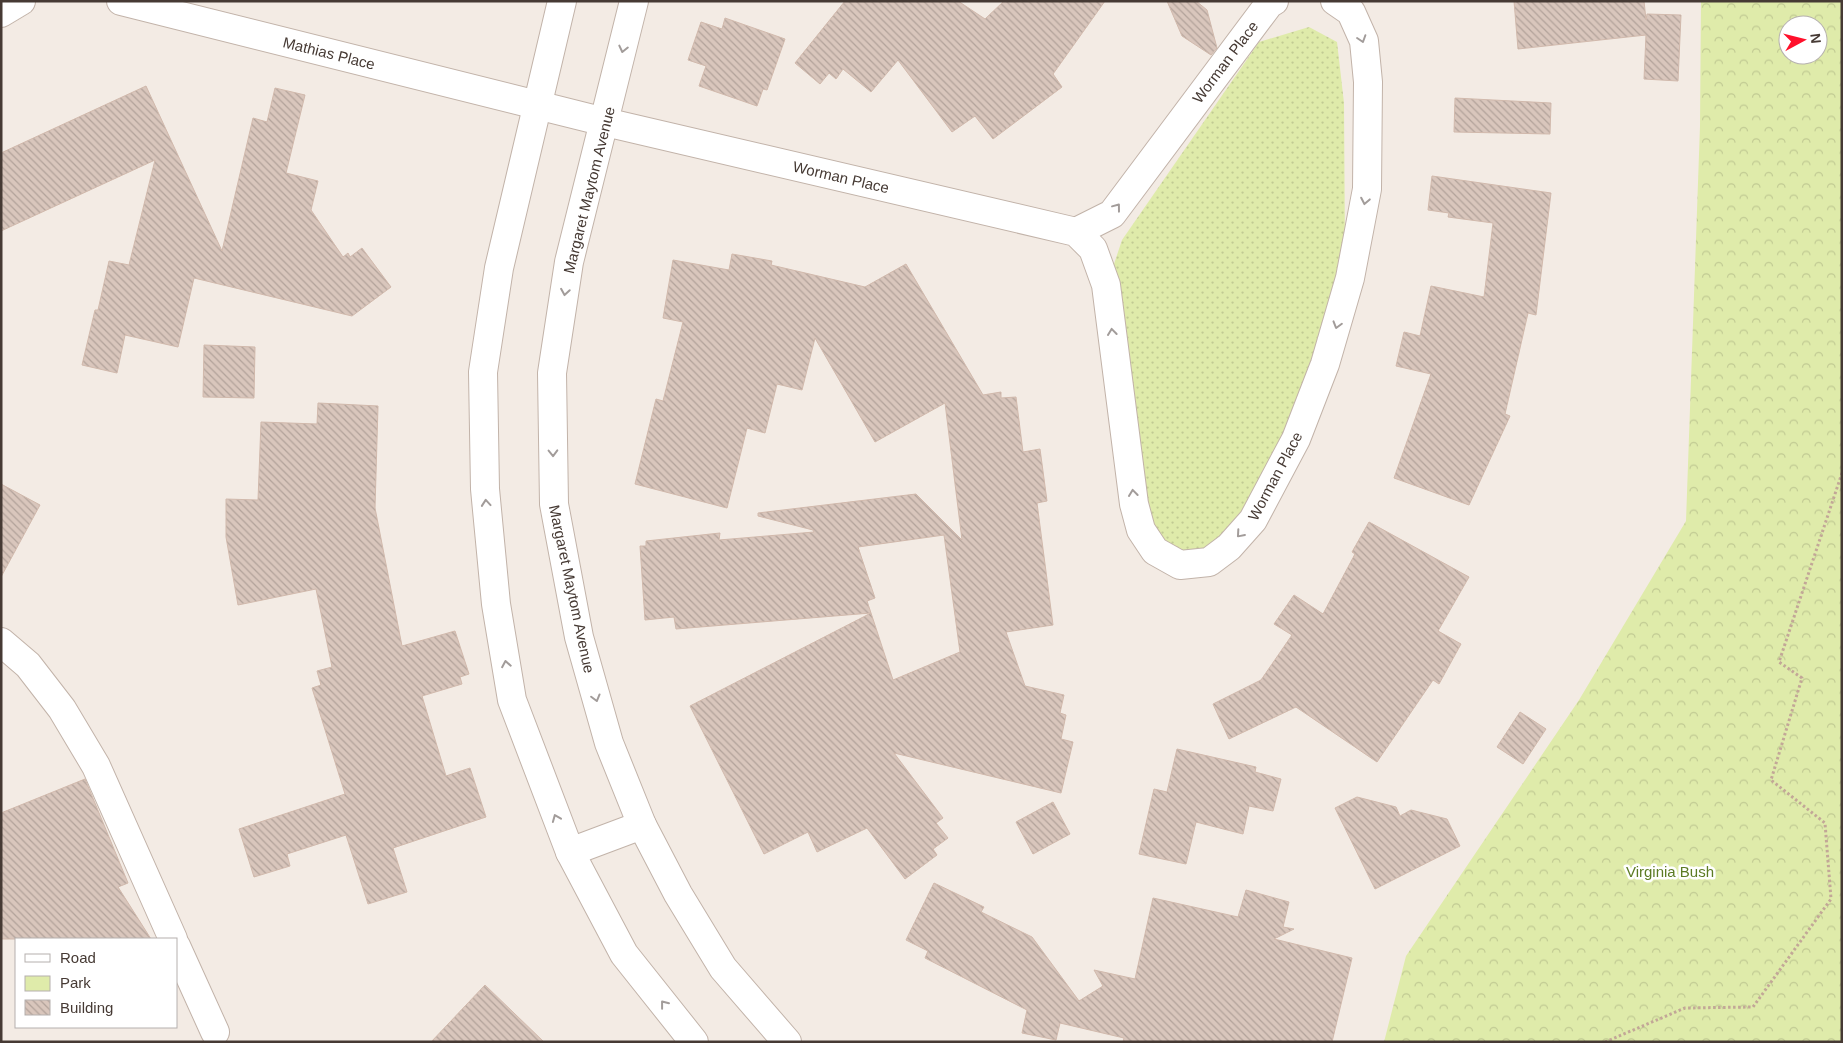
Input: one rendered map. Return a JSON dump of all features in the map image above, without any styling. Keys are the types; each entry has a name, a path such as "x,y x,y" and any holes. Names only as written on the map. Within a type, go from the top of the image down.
{"street":[{"path":"1,13 21,1"},
{"name":"Mathias Place","path":"121,1 605,122"},
{"path":"562,1 499,268 483,372 485,489 496,604 512,700 570,852 624,954 694,1042"},
{"name":"Margaret Maytom Avenue","path":"634,1 569,262 552,373 554,504 579,637 609,744 642,825 678,894 724,968 787,1042"},
{"name":"Worman Place","path":"1076,232 1112,214 1269,4 1274,1"},
{"name":"Worman Place","path":"605,122 1076,232 1093,249 1106,284 1134,504 1141,530 1155,551 1180,565 1209,562 1229,547 1253,520 1296,439 1325,364 1350,278 1367,189 1368,82 1364,41 1351,12 1335,1"},
{"path":"1,642 28,664 51,694 96,766 173,938"},
{"path":"570,852 642,825"},
{"path":"178,950 215,1032"}],"path":[{"path":"1604,1042 1685,1008 1753,1007 1831,899 1825,823 1771,780 1802,678 1779,662 1842,473"}],"green space":[{"name":"Virginia Bush","path":"1701,1 1842,1 1842,1042 1384,1042 1406,956 1579,700 1686,521 1700,126"},
{"path":"1309,27 1337,42 1344,103 1345,255 1294,421 1232,545 1171,560 1146,536 1104,294 1122,240 1259,42"}],"building":[{"path":"845,1 958,1 985,19 1004,1 1105,1 1053,74 1062,87 993,139 975,116 952,132 898,60 871,92 843,69 836,79 829,73 820,84 795,63"},
{"path":"1167,1 1196,1 1207,10 1217,48 1211,55 1182,36"},
{"path":"1514,1 1644,1 1646,20 1647,14 1681,15 1678,81 1644,79 1646,35 1518,49"},
{"path":"725,18 785,39 767,90 763,89 757,106 699,86 706,66 688,60 701,22 722,29"},
{"path":"146,86 222,251 253,118 267,122 275,88 305,95 286,173 318,181 311,210 343,257 348,253 350,257 362,248 391,287 352,316 194,278 178,347 125,335 117,373 82,365 95,310 98,310 109,261 129,265 155,160 1,231 1,153"},
{"path":"1455,98 1551,103 1550,134 1454,132"},
{"path":"1432,176 1551,193 1536,315 1528,313 1505,414 1510,416 1469,505 1394,478 1431,374 1396,366 1404,332 1420,336 1431,286 1484,297 1493,223 1448,217 1449,213 1428,210"},
{"path":"732,254 772,261 771,265 865,287 906,264 983,395 1001,392 1001,398 1016,397 1023,452 1040,449 1047,501 1037,503 1053,625 1006,632 1025,686 1064,695 1060,713 1066,715 1061,739 1073,742 1061,793 894,753 943,818 936,823 948,838 933,849 937,855 905,879 867,828 817,852 808,832 764,854 690,706 871,613 676,629 674,617 645,620 640,546 646,546 646,541 720,533 719,540 814,532 813,530 758,516 758,513 916,494 962,540 945,403 875,442 815,338 802,390 777,384 765,433 747,428 727,508 635,484 656,399 663,401 683,322 663,318 673,260 729,270","holes":["944,535 960,652 893,680 867,601 875,598 858,547"]},
{"path":"204,345 255,347 254,398 203,397"},
{"path":"318,403 378,406 375,508 402,646 455,631 469,674 460,677 462,684 422,696 446,776 470,768 486,817 393,848 407,892 368,904 346,835 287,854 290,866 254,877 239,829 345,794 312,688 321,685 317,671 332,667 316,589 238,605 226,537 226,499 258,500 261,422 317,424"},
{"path":"1,484 40,505 1,577"},
{"path":"1369,522 1469,577 1438,631 1461,644 1439,684 1433,680 1377,762 1296,707 1229,739 1213,704 1261,680 1292,635 1274,624 1294,595 1323,614 1355,554 1352,552"},
{"path":"1520,712 1546,729 1523,764 1497,747"},
{"path":"1177,749 1256,767 1255,772 1281,779 1273,811 1249,806 1243,834 1196,822 1186,864 1139,854 1154,789 1167,792"},
{"path":"85,779 128,883 118,887 150,938 1,939 1,813"},
{"path":"1357,797 1396,807 1400,816 1411,810 1447,819 1460,846 1375,889 1335,808"},
{"path":"1053,802 1070,834 1033,854 1016,822"},
{"path":"934,883 984,907 981,912 1032,937 1079,1001 1103,986 1094,970 1135,979 1153,898 1238,917 1246,890 1289,902 1283,927 1294,929 1274,939 1352,958 1332,1042 1123,1042 1124,1038 1060,1023 1056,1040 1022,1033 1027,1010 925,958 928,951 906,940"},
{"path":"485,985 544,1042 431,1042"}]}
